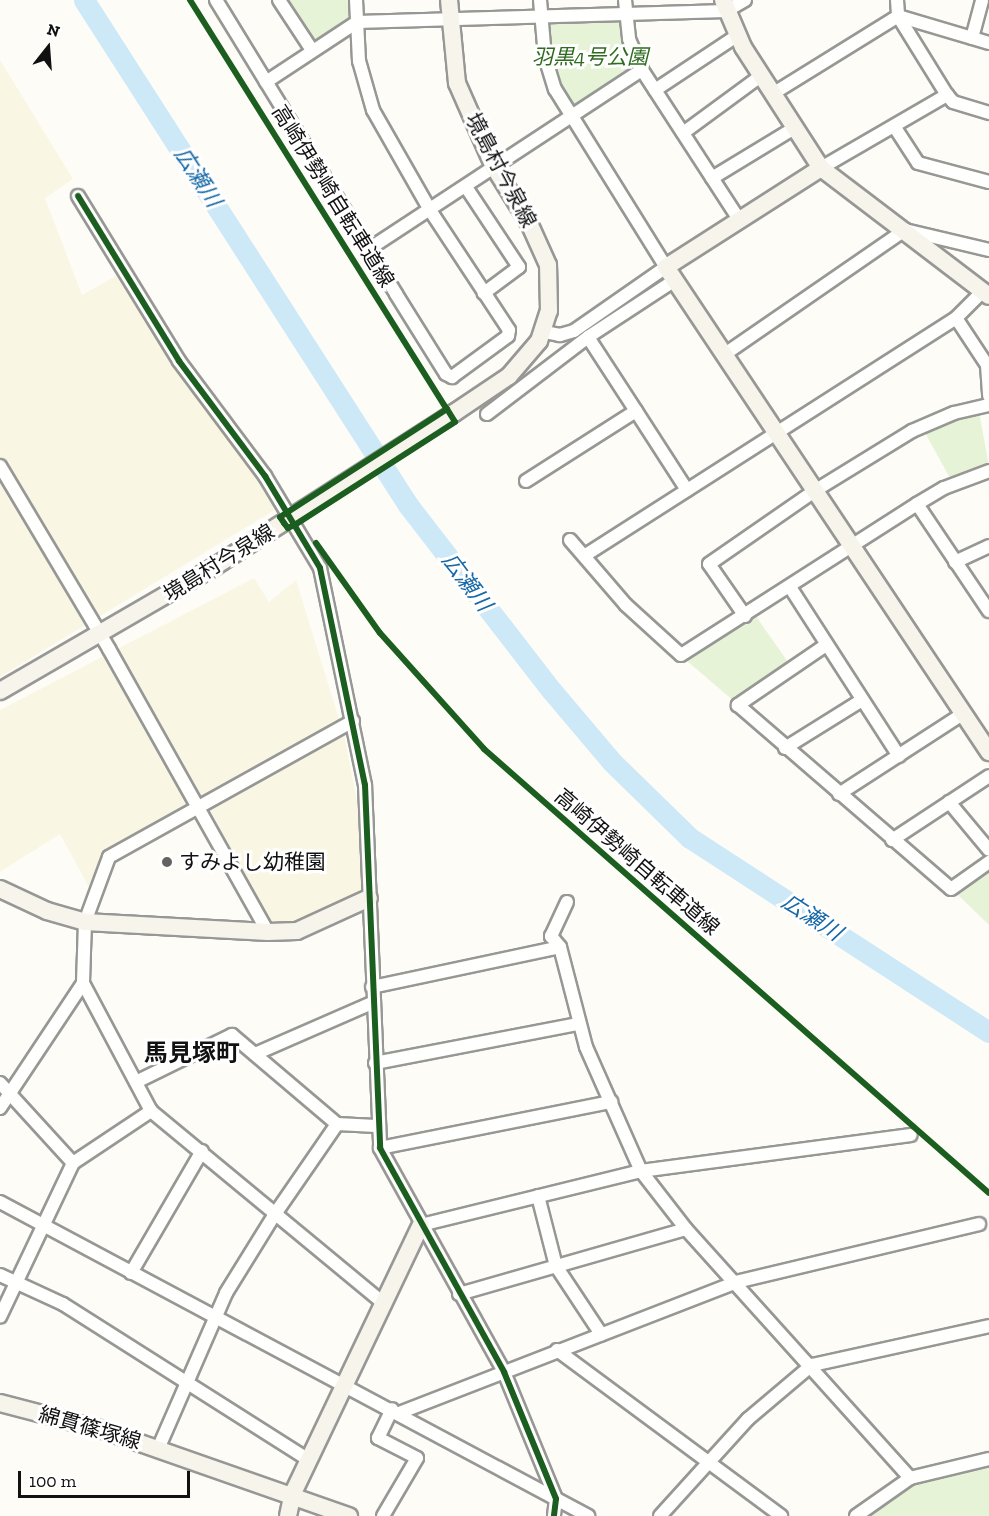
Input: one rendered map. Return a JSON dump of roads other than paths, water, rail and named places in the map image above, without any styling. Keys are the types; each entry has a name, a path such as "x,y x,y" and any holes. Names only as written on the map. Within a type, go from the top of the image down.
{"street":[{"path":"216,0 449,376 510,333 430,210 374,110 359,61 356,0"},
{"path":"279,0 312,50"},
{"path":"540,0 540,17 548,70 570,116 670,274 778,432 989,752"},
{"path":"625,0 625,16 642,70 740,221"},
{"path":"266,82 357,22 449,8 540,17 625,16 725,5 745,0"},
{"path":"897,0 898,16 952,102 989,113"},
{"path":"972,38 982,0"},
{"path":"584,556 956,318 985,295 905,230 821,168 738,35 725,5"},
{"name":"境島村今泉線","path":"0,691 298,515 448,417 518,368 543,332 550,299 548,265 529,223 494,167 457,83 449,8"},
{"path":"774,93 898,16 989,43"},
{"path":"655,90 738,35"},
{"path":"369,249 642,70"},
{"path":"684,134 762,75"},
{"path":"487,414 740,221 821,168 947,95"},
{"path":"894,126 918,163 989,182"},
{"path":"712,178 796,127"},
{"path":"466,187 519,267 484,293"},
{"path":"78,196 179,361 298,515 320,568 366,785 376,1126 380,1148 504,1372 556,1499 554,1516"},
{"path":"725,354 905,230 989,250"},
{"path":"543,332 560,335 574,331 670,274"},
{"path":"956,318 987,365 989,396"},
{"path":"588,337 687,490"},
{"path":"744,615 709,564 816,490 912,431 954,413 989,405"},
{"path":"526,481 636,411"},
{"path":"0,466 100,634 268,933"},
{"path":"570,540 626,605 681,655 917,504 944,488 989,471"},
{"path":"917,504 989,611"},
{"path":"956,562 989,546"},
{"path":"790,587 899,756"},
{"path":"826,645 738,705 785,748 951,889 989,862"},
{"path":"785,748 862,700"},
{"path":"839,794 964,713"},
{"path":"353,721 109,857 85,922 83,983 151,1111 384,1304"},
{"path":"892,840 989,776"},
{"path":"948,802 989,850"},
{"path":"1,892 85,922 268,933 297,931 369,898"},
{"path":"567,902 551,936 560,947 578,1024 641,1171 686,1229 812,1365 910,1478"},
{"path":"372,987 560,947"},
{"path":"0,1108 5,1087 83,983"},
{"path":"255,1054 374,1002"},
{"path":"375,1063 578,1024"},
{"path":"136,1082 232,1035 337,1124 376,1126"},
{"path":"5,1087 73,1163"},
{"path":"380,1148 610,1102"},
{"path":"0,1317 73,1163 151,1111"},
{"path":"158,1449 214,1317 275,1214 337,1124"},
{"path":"421,1225 641,1171 911,1135"},
{"path":"131,1273 202,1151"},
{"path":"538,1196 556,1266 601,1334"},
{"path":"0,1202 214,1317 346,1384 588,1516"},
{"path":"383,1516 417,1458 378,1438 395,1411 504,1372 736,1282 979,1224"},
{"path":"288,1516 293,1493 421,1225"},
{"path":"459,1293 686,1229"},
{"path":"0,1275 63,1304 187,1380 309,1460"},
{"path":"660,1516 748,1419 812,1365 989,1326"},
{"path":"557,1350 781,1516"},
{"name":"綿貫篠塚線","path":"0,1403 158,1449 293,1493 349,1516"},
{"path":"856,1516 910,1478 989,1459"}],"waterway":[{"name":"広瀬川","path":"84,0 408,505 552,691 612,762 690,838 989,1032"}],"place":[{"name":"すみよし幼稚園","path":"167,862"}],"district":[{"name":"馬見塚町","path":"192,1053"}],"park label":[{"name":"羽黒4号公園","path":"590,57"}]}
